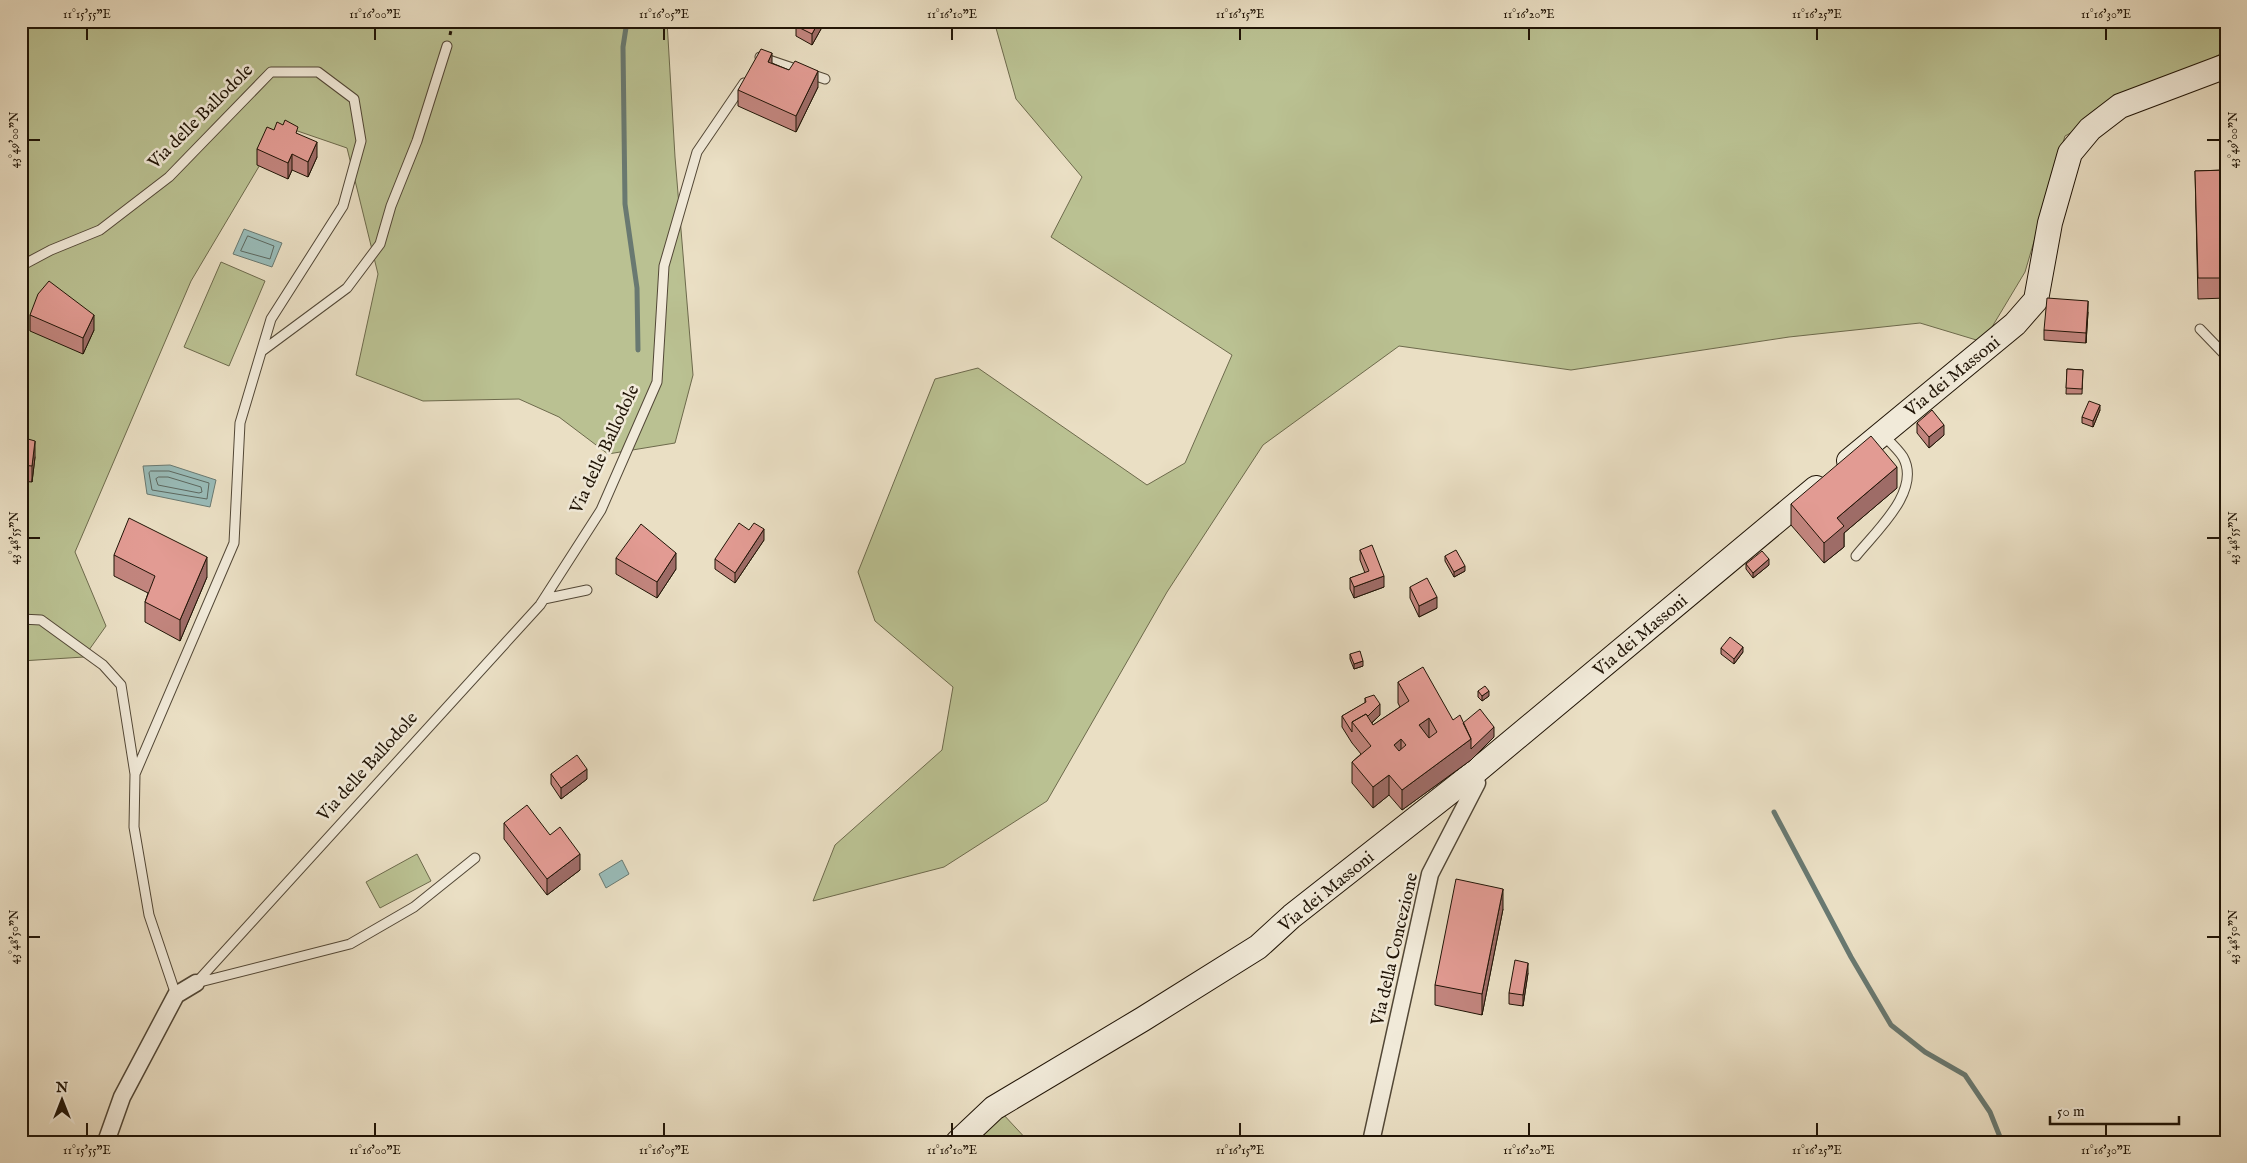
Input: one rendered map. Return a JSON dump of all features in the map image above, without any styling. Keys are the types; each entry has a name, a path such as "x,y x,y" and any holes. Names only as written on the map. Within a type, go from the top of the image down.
{"street":[{"name":"Via dei Massoni","path":"958,1142 994,1108 1143,1019 1258,946 1292,916 1474,773 2015,324 2036,300 2050,223 2070,153 2090,129 2120,106 2226,66"},
{"name":"Via della Concezione","path":"1371,1142 1430,874 1477,783 1474,773"},
{"name":"Via delle Ballodole","path":"176,995 196,983"},
{"path":"106,1142 122,1097 176,995"}],"lane":[{"path":"262,351 347,288 380,244 392,206 417,141 446,46"},
{"name":"Via delle Ballodole","path":"196,983 544,599 602,510 657,382 664,266 697,152 761,57 825,79"},
{"name":"Via delle Ballodole","path":"21,266 51,250 100,230 146,195 169,177 271,72 318,72 354,99 360,141 343,206 271,319 240,423 234,543 134,774"},
{"path":"2200,329 2226,356"},
{"path":"1856,556 1903,497 1907,484 1903,458 1882,434"},
{"path":"544,599 586,590"},
{"name":"Via delle Ballodole","path":"21,619 41,620 103,665 122,685 134,774 134,827 150,915 176,995"},
{"name":"Via delle Ballodole","path":"196,983 350,944 414,907 475,858"}],"green space":[{"path":"21,21 667,21 675,157 693,375 675,443 608,454 559,417 519,399 423,401 356,375 378,274 347,148 283,126 191,281 75,552 106,626 84,657 21,661"},
{"path":"994,21 2226,21 2226,51 2065,136 2025,272 1983,342 1920,323 1789,337 1571,370 1399,346 1263,445 1167,592 1047,801 944,867 813,901 835,845 942,750 953,687 875,621 858,572 935,379 978,368 1147,485 1185,463 1232,355 1051,237 1082,177 1016,99"},
{"path":"221,262 265,281 229,366 184,347"},
{"path":"417,854 431,881 380,908 366,882"},
{"path":"1002,1113 1029,1142 975,1142"}],"water":[{"path":"244,229 282,243 272,267 233,254"},
{"path":"170,465 216,480 210,507 147,494 143,466"},
{"path":"622,860 629,874 606,888 599,874"}],"building":[{"path":"798,21 819,21 812,34 796,26"},
{"path":"761,49 772,53 768,62 789,70 795,61 818,71 796,116 738,90"},
{"path":"285,120 298,127 296,133 317,142 308,162 292,154 288,163 257,149 267,127 274,130 277,122 283,125"},
{"path":"2226,170 2226,278 2198,278 2195,171"},
{"path":"49,281 94,315 83,338 30,315 38,294"},
{"path":"2047,298 2088,301 2086,333 2044,330"},
{"path":"2067,369 2083,370 2082,389 2066,388"},
{"path":"2089,401 2100,405 2093,421 2082,417"},
{"path":"1932,410 1944,425 1929,437 1917,423"},
{"path":"1871,436 1897,467 1837,518 1844,526 1824,543 1791,504"},
{"path":"21,437 35,441 32,466 21,465"},
{"path":"129,518 207,557 180,620 145,602 155,576 114,555"},
{"path":"739,523 749,530 754,523 764,529 735,573 715,559"},
{"path":"641,524 676,553 657,582 616,558"},
{"path":"1372,545 1384,576 1354,587 1350,578 1369,571 1360,550"},
{"path":"1456,550 1465,566 1454,572 1445,556"},
{"path":"1762,551 1769,559 1753,573 1746,564"},
{"path":"1427,578 1437,597 1419,606 1410,587"},
{"path":"1730,637 1743,647 1734,659 1721,648"},
{"path":"1360,651 1363,661 1354,664 1350,654"},
{"path":"1423,667 1453,720 1460,715 1471,739 1402,790 1389,775 1373,787 1352,762 1371,746 1352,722 1366,714 1373,725 1409,701 1398,682","holes":["1429,718 1437,732 1429,738 1419,725","1401,739 1406,745 1399,751 1394,745"]},
{"path":"1485,686 1489,691 1482,696 1478,691"},
{"path":"1374,695 1380,704 1368,716 1366,714 1352,722 1352,732 1342,716 1366,702 1365,698"},
{"path":"1480,709 1494,727 1471,749 1471,739 1463,723"},
{"path":"577,755 587,769 561,788 551,774"},
{"path":"527,805 550,835 560,827 580,854 547,879 504,823"},
{"path":"1456,879 1503,889 1482,994 1435,985"},
{"path":"1515,960 1528,963 1523,995 1509,993"}],"waterway":[{"path":"627,21 623,47 625,204 637,288 638,350"},
{"path":"1774,812 1851,957 1891,1025 1925,1052 1965,1075 1990,1112 2002,1142"}]}
